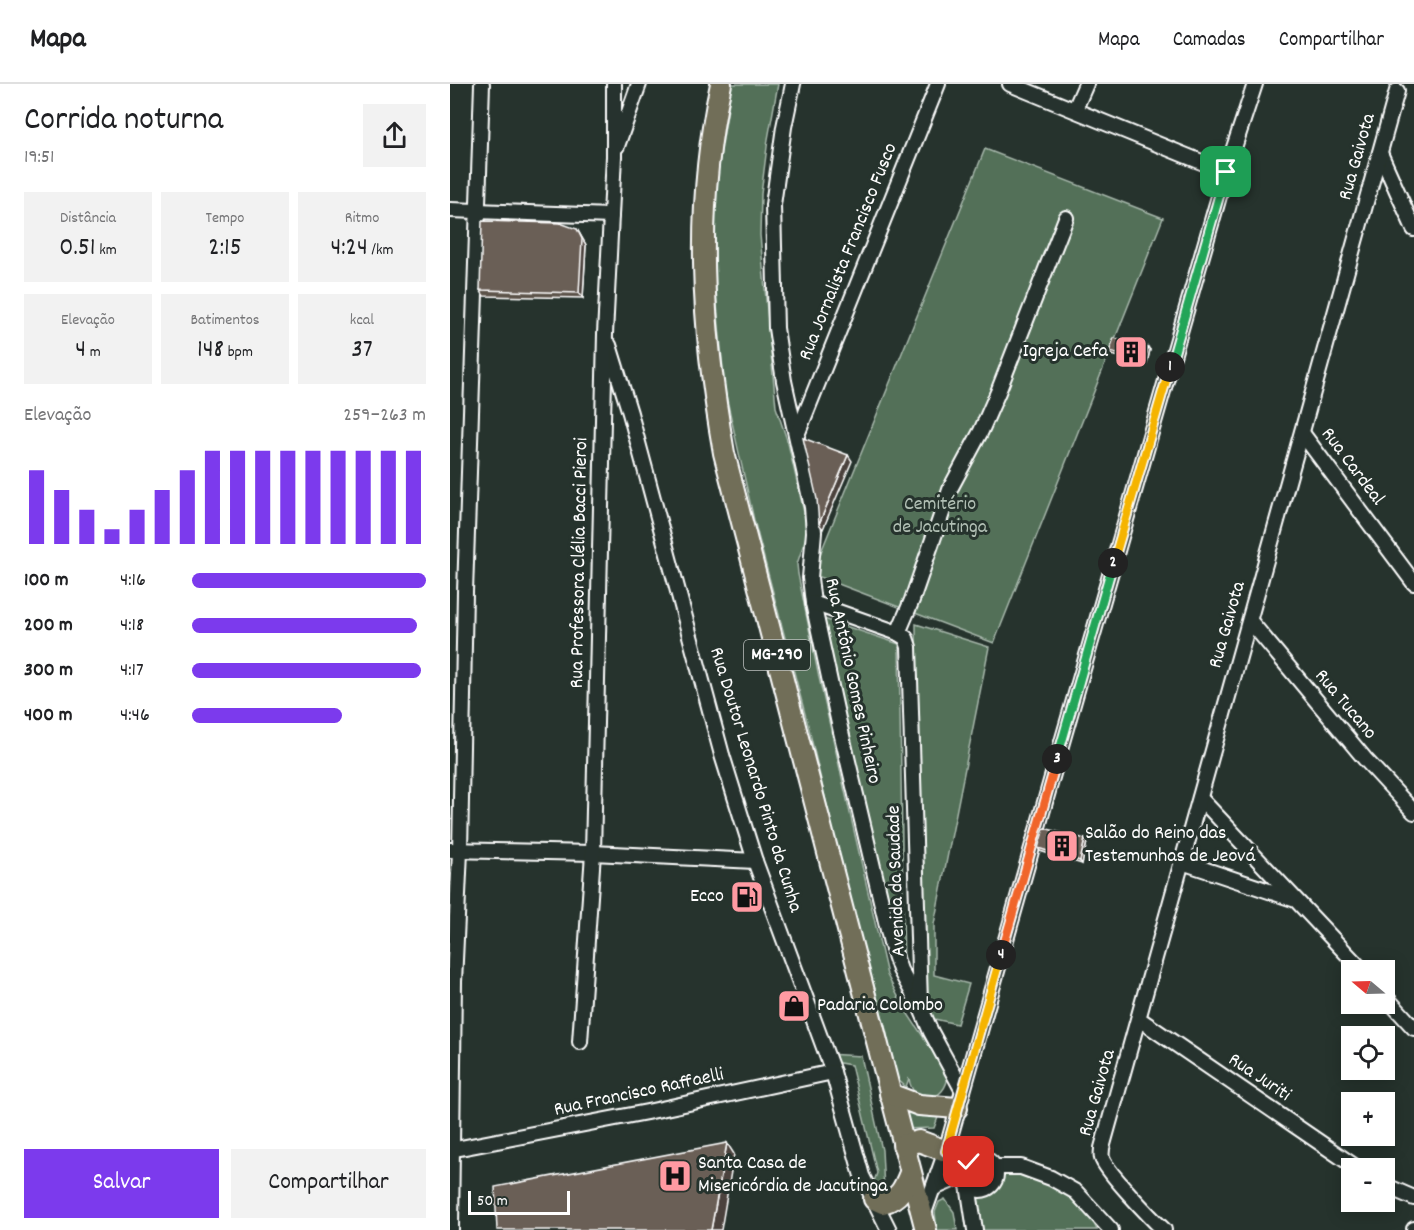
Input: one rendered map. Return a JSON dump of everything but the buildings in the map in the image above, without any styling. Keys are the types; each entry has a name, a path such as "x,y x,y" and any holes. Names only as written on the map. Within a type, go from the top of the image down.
{"highway":[{"name":"MG-290","path":"721,84 709,155 704,244 706,332 718,417 727,464 924,1223"},
{"path":"890,1094 919,1105 960,1100"},
{"path":"903,1145 919,1141 946,1151"},
{"path":"874,1198 884,1203 895,1199 904,1188 910,1173"}],"street":[{"path":"451,1230 455,851 482,84"},
{"name":"Rua Professora Clélia Bacci Pieroi","path":"580,1042 593,853 605,334 614,156 614,84"},
{"path":"614,156 639,84"},
{"name":"Rua Antônio Gomes Pinheiro","path":"793,84 784,126 772,223 776,328 784,381 812,507 814,532 810,578 813,603 891,943 900,970 920,1005 960,1100"},
{"name":"Rua Jornalista Francisco Fusco","path":"797,435 938,84"},
{"path":"1010,84 1226,172"},
{"path":"1075,109 1086,84"},
{"path":"924,1223 1226,172 1255,84"},
{"name":"Rua Gaivota","path":"1164,1230 1108,1169 1102,1158 1102,1148 1397,91"},
{"path":"1380,153 1414,229"},
{"path":"450,210 611,216"},
{"path":"813,603 898,633 912,600 951,487 981,431 998,392 1066,218"},
{"name":"Rua Doutor Leonardo Pinto da Cunha","path":"605,334 633,424 722,754 755,861 833,1072 862,1176 889,1230"},
{"name":"Rua Cardeal","path":"1302,433 1414,583"},
{"name":"Rua Tucano","path":"1250,621 1365,759 1414,812"},
{"name":"Avenida da Saudade","path":"898,633 906,638 909,646 920,1005"},
{"path":"1200,798 1352,960"},
{"path":"455,851 593,853 755,861"},
{"path":"1182,862 1295,900"},
{"path":"1395,1007 1414,1028"},
{"name":"Rua Juriti","path":"1139,1020 1342,1158"},
{"name":"Rua Francisco Raffaelli","path":"452,1150 647,1112 833,1072"},
{"path":"946,1151 969,1162"},
{"path":"966,1180 974,1189 982,1190 994,1181 996,1174 994,1167 990,1161 975,1158 964,1168 966,1180 975,1230"},
{"path":"994,1167 1021,1167 1059,1182 1076,1192 1111,1230"},
{"path":"934,1188 966,1180"},
{"path":"1395,1190 1414,1198"}],"green space":[{"path":"732,84 778,84 761,194 760,235 776,407 788,443 806,521 806,537 797,564 798,574 818,673 887,975 904,1008 948,1074 942,1091 929,1098 916,1094 909,1078 906,1087 896,1078 886,1030 842,869 809,729 754,520 725,391 712,250 716,182"},
{"name":"Cemitério de Jacutinga","path":"985,149 1163,218 994,643 812,574"},
{"path":"818,617 899,644 904,976"},
{"path":"916,624 989,647 934,924 934,975 969,984 957,1024 921,1016"},
{"path":"826,1054 861,1056 882,1150 884,1190 879,1193 870,1193 877,1173 851,1065 828,1061"},
{"path":"904,1110 940,1112 934,1128 904,1129"},
{"path":"1016,1171 1051,1185 1074,1200 1092,1219 1097,1230 976,1230 973,1211 975,1194 990,1180"},
{"path":"945,1199 954,1212 957,1230 937,1230 935,1212 939,1202"}],"place":[{"name":"Igreja Cefa","path":"1131,352"},
{"name":"Salão do Reino das Testemunhas de Jeová","path":"1062,846"},
{"name":"Ecco","path":"747,897"},
{"name":"Padaria Colombo","path":"794,1006"},
{"name":"Santa Casa de Misericórdia de Jacutinga","path":"675,1176"}],"route":[{"path":"969,1162 946,1151 957,1108 1226,172"}]}
